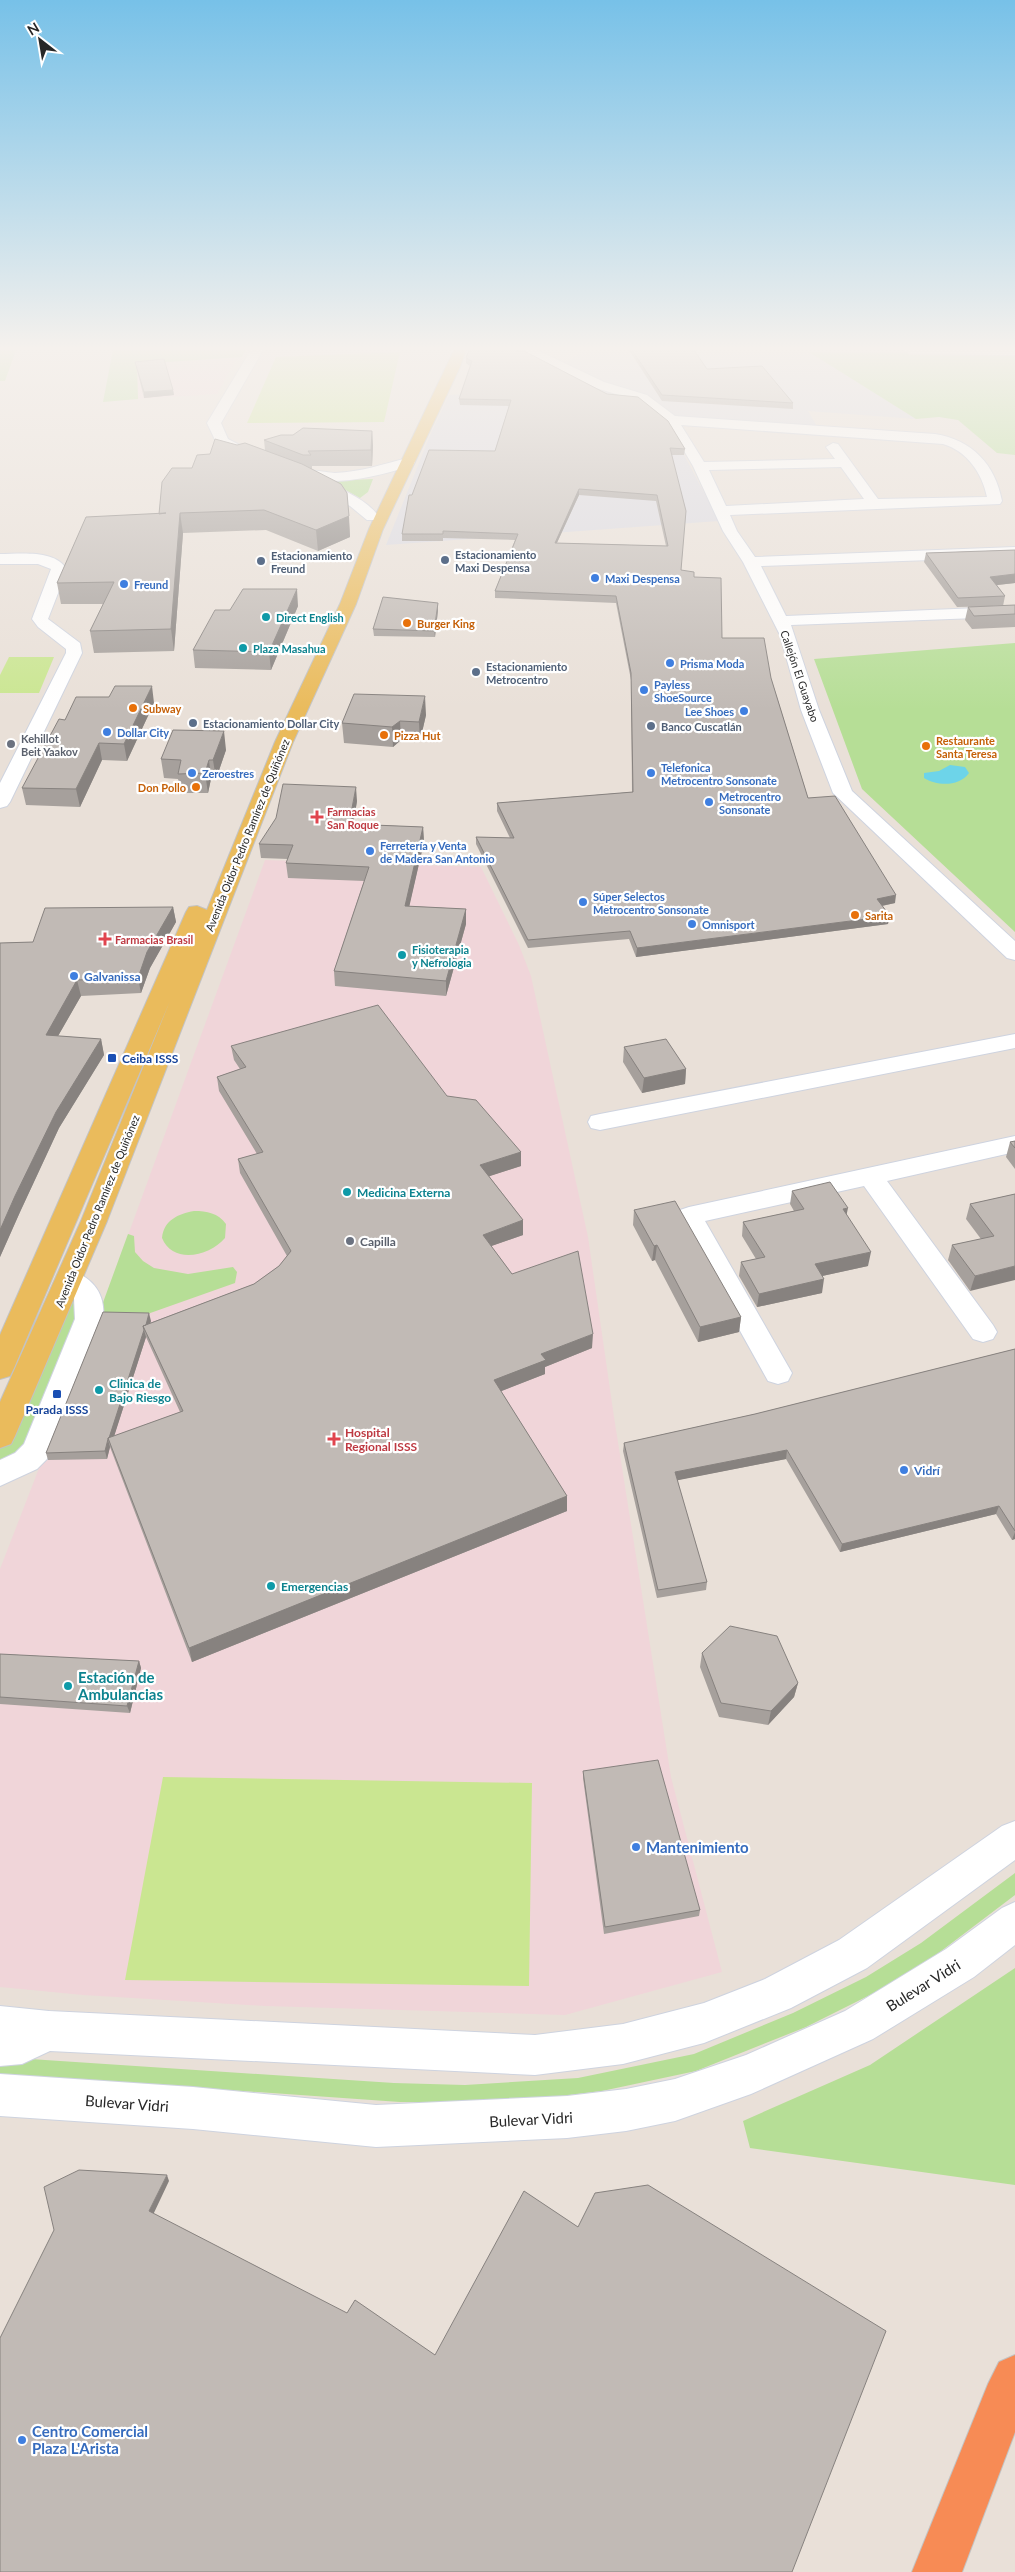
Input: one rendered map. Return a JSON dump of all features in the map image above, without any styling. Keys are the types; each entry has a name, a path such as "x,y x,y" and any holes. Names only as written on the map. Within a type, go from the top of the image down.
{"highway":[{"path":"937,2572 1004,2400 1015,2378"}],"main road":[{"name":"Avenida Oidor Pedro Ramírez de Quiñónez","path":"0,1368 283,710 372,517 398,470"},
{"name":"Avenida Oidor Pedro Ramírez de Quiñónez","path":"0,1436 69,1280 276,761 348,604 376,529 389,506 400,470"}],"street":[{"path":"372,517 356,503 293,473 329,478 349,477 379,470"},
{"name":"Callejón El Guayabo","path":"702,470 730,531 751,562 788,635 810,710 843,793 1015,953"},
{"path":"849,470 874,503"},
{"path":"720,511 874,503 1001,501 981,470"},
{"path":"751,562 1015,552"},
{"path":"0,559 40,559 50,561 58,566 60,570 50,589 40,619 74,647 74,653 0,802"},
{"path":"780,621 1012,612"},
{"path":"600,1122 1015,1040"},
{"path":"778,1373 689,1216 1015,1144"},
{"path":"870,1176 983,1332"},
{"path":"0,1474 26,1461 36,1451 89,1319 91,1306 89,1295 83,1287 69,1280"},
{"path":"0,2026 49,2031 534,2054 623,2044 704,2023 777,1994 853,1954 1015,1838"},
{"name":"Bulevar Vidri","path":"0,2095 193,2108 376,2126 567,2117 626,2110 674,2100 751,2074 859,2025 960,1963 1015,1921"},
{"path":"0,2046 22,2044 49,2031"}],"shaded area":[{"path":"416,470 692,470 719,521 386,545"},
{"name":"Hospital Regional ISSS","path":"265,860 481,867 519,945 531,976 588,1237 614,1417 671,1777 722,1972 565,2015 265,2006 83,1995 0,1987 0,1569 108,1290"}],"green space":[{"path":"373,479 368,492 360,498 329,481"},
{"path":"1015,643 1015,932 862,789 814,659"},
{"path":"9,657 54,657 39,693 0,693 0,675"},
{"path":"194,1211 212,1213 223,1220 226,1224 225,1238 201,1253 183,1255 174,1252 162,1238 163,1232 169,1222 177,1216"},
{"path":"128,1234 134,1236 135,1252 143,1261 154,1268 188,1274 233,1267 237,1272 235,1283 139,1317 97,1319"},
{"path":"78,1296 84,1303 32,1446 0,1468 0,1447 69,1299"},
{"path":"163,1777 532,1783 529,1986 125,1980"},
{"path":"1015,1873 1015,1895 932,1958 876,1992 806,2027 696,2071 602,2091 537,2099 478,2102 400,2102 0,2074 0,2057 394,2083 465,2085 578,2078 694,2054 793,2013 866,1977 921,1943"},
{"path":"1015,1968 1015,2185 750,2148 743,2121 870,2065"}],"water":[{"path":"950,765 965,767 969,773 960,781 948,784 935,783 924,778 924,773 939,771"}],"building":[{"path":"171,470 314,470 341,484 347,493 349,516 316,530 264,510 180,513 171,629 90,631 114,582 57,583 86,517 159,513 162,482"},
{"name":"Metrocentro Sonsonate","path":"421,470 676,470 686,511 681,570 694,572 694,577 721,578 722,638 764,638 771,678 808,798 835,796 896,895 877,899 890,916 637,948 630,931 528,940 476,837 514,838 497,803 633,792 631,673 616,596 495,591 518,534 443,531 443,534 402,534 409,495 412,495","holes":["579,489 657,495 668,546 555,543"]},
{"path":"1015,550 1015,574 990,577 1005,596 958,598 926,553"},
{"path":"243,589 297,589 269,652 193,650 215,610 230,610"},
{"name":"Burger King","path":"383,597 438,603 434,631 373,629"},
{"path":"1015,605 1015,614 974,616 968,607"},
{"path":"115,686 152,686 124,744 99,743 76,789 22,788 59,719 65,720 76,697 109,697"},
{"path":"354,694 425,696 419,722 400,721 392,727 342,723"},
{"path":"173,730 224,731 213,760 209,760 205,773 178,774 181,760 161,759"},
{"path":"283,784 356,787 349,824 423,827 405,906 466,909 446,981 334,971 369,867 286,863 293,845 259,844 276,818"},
{"path":"173,907 147,952 138,978 77,980 46,1035 101,1039 56,1112 0,1230 0,943 33,942 45,908"},
{"path":"378,1005 447,1096 476,1100 521,1152 480,1165 523,1220 483,1235 512,1274 578,1251 593,1334 541,1354 546,1360 494,1380 567,1496 189,1648 108,1438 183,1411 143,1326 254,1284 279,1266 291,1251 238,1159 263,1152 217,1077 246,1067 231,1046"},
{"path":"666,1039 686,1069 644,1078 624,1047"},
{"path":"1015,1141 1015,1148 1010,1142"},
{"path":"830,1182 848,1208 843,1209 871,1252 815,1264 824,1279 759,1294 741,1262 765,1257 743,1222 804,1209 792,1191"},
{"path":"1015,1194 1015,1266 975,1276 952,1245 994,1236 970,1204"},
{"path":"675,1201 741,1317 700,1327 657,1245 654,1246 634,1210"},
{"name":"Clinica de Bajo Riesgo","path":"103,1312 149,1313 146,1325 143,1326 144,1330 105,1451 46,1453"},
{"name":"Vidrí","path":"1015,1349 1015,1531 999,1506 842,1544 787,1450 675,1472 707,1582 658,1590 624,1443 755,1414"},
{"path":"730,1626 777,1636 798,1683 771,1711 721,1703 702,1653"},
{"name":"Estación de Ambulancias","path":"0,1654 139,1661 127,1706 0,1697"},
{"name":"Mantenimiento","path":"658,1760 700,1910 605,1927 583,1771"},
{"path":"79,2170 167,2175 149,2211 347,2313 355,2300 435,2355 524,2191 578,2227 595,2193 648,2185 886,2331 792,2572 0,2572 0,2338 54,2230 44,2187"}],"place":[{"name":"Estacionamiento Maxi Despensa","path":"445,560"},
{"name":"Estacionamiento Freund","path":"261,561"},
{"name":"Maxi Despensa","path":"595,578"},
{"name":"Freund","path":"124,584"},
{"name":"Direct English","path":"266,617"},
{"name":"Burger King","path":"407,623"},
{"name":"Plaza Masahua","path":"243,648"},
{"name":"Prisma Moda","path":"670,663"},
{"name":"Estacionamiento Metrocentro","path":"476,672"},
{"name":"Payless ShoeSource","path":"644,690"},
{"name":"Subway","path":"133,708"},
{"name":"Lee Shoes","path":"744,711"},
{"name":"Estacionamiento Dollar City","path":"193,723"},
{"name":"Banco Cuscatlán","path":"651,726"},
{"name":"Dollar City","path":"107,732"},
{"name":"Pizza Hut","path":"384,735"},
{"name":"Kehillot Beit Yaakov","path":"11,744"},
{"name":"Restaurante Santa Teresa","path":"926,746"},
{"name":"Zeroestres","path":"192,773"},
{"name":"Telefonica Metrocentro Sonsonate","path":"651,773"},
{"name":"Don Pollo","path":"196,787"},
{"name":"Metrocentro Sonsonate","path":"709,802"},
{"name":"Farmacias San Roque","path":"317,817"},
{"name":"Ferretería y Venta de Madera San Antonio","path":"370,851"},
{"name":"Súper Selectos Metrocentro Sonsonate","path":"583,902"},
{"name":"Sarita","path":"855,915"},
{"name":"Omnisport","path":"692,924"},
{"name":"Farmacias Brasil","path":"105,939"},
{"name":"Fisioterapia y Nefrologia","path":"402,955"},
{"name":"Galvanissa","path":"74,976"},
{"name":"Ceiba ISSS","path":"112,1058"},
{"name":"Medicina Externa","path":"347,1192"},
{"name":"Capilla","path":"350,1241"},
{"name":"Clinica de Bajo Riesgo","path":"99,1390"},
{"name":"Parada ISSS","path":"57,1394"},
{"name":"Hospital Regional ISSS","path":"334,1439"},
{"name":"Vidrí","path":"904,1470"},
{"name":"Emergencias","path":"271,1586"},
{"name":"Estación de Ambulancias","path":"68,1686"},
{"name":"Mantenimiento","path":"636,1847"},
{"name":"Centro Comercial Plaza L'Arista","path":"22,2440"}]}
